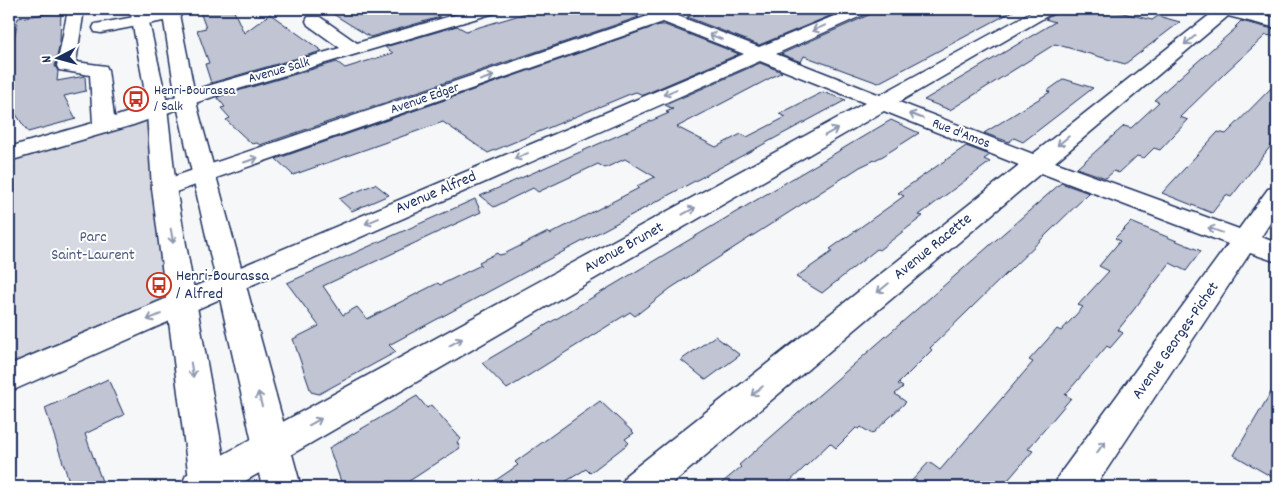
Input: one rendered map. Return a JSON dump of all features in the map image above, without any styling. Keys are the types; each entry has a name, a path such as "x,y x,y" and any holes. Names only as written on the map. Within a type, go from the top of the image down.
{"street":[{"path":"76,9 66,66 100,49 139,15 171,12 187,100 230,283 282,487"},
{"path":"99,9 104,126"},
{"name":"Avenue Salk","path":"9,154 354,49 460,12 492,9"},
{"name":"Avenue Edger","path":"164,188 205,176 655,12 685,9"},
{"name":"Avenue Alfred","path":"9,379 864,9"},
{"name":"Avenue Brunet","path":"206,486 272,446 1048,9"},
{"path":"1223,9 1277,23"},
{"name":"Avenue Racette","path":"640,487 1223,9"},
{"name":"Rue d'Amos","path":"655,12 1035,163 1277,253"},
{"path":"139,15 157,109 164,188 182,304 206,486"},
{"path":"314,21 354,49"},
{"name":"Avenue Georges-Pichet","path":"1073,487 1277,194"}],"green space":[{"name":"Parc Saint-Laurent","path":"157,113 186,299 9,376 9,156"}],"building":[{"path":"203,9 233,9 244,33 270,14 322,51 211,83 205,64 209,63 197,30 206,28 200,12 204,12"},
{"path":"325,9 424,9 440,17 370,37"},
{"path":"540,9 620,9 639,17 260,145 257,143 252,144 226,120 230,118 221,108 225,107 217,97 337,62 345,68 393,53 385,47 457,26 466,31"},
{"path":"711,9 847,9 759,45 687,17"},
{"path":"874,9 1017,9 878,83 804,56 801,62 781,54 871,14"},
{"path":"1058,9 1107,9 1152,20 1158,16 1180,22 1125,64 1055,44 950,110 924,100 1055,22 1045,19 1055,14"},
{"path":"61,12 60,43 55,66 58,71 57,81 85,76 86,91 64,96 76,119 28,132 9,104 9,66 18,18"},
{"path":"1241,21 1277,30 1277,37 1266,35 1227,71 1180,117 1188,120 1160,150 1154,148 1144,158 1137,156 1119,173 1114,171 1106,178 1077,168 1124,126 1131,128 1159,102 1154,100 1237,27 1235,27"},
{"path":"659,25 665,25 739,54 643,95 636,92 630,94 488,153 443,122 293,175 276,159"},
{"path":"760,63 782,72 677,127 716,147 741,134 747,137 786,117 779,114 823,92 846,100 389,345 396,352 319,394 311,392 293,339 319,326 287,283 475,199 481,212 323,286 343,315 357,307 367,319 438,283 440,285 481,265 479,262 497,253 499,255 504,254 548,232 550,234 639,188 637,186 655,177 625,159 605,168 598,164 538,192 533,188 494,207 480,196 669,113 666,112 673,109 665,105"},
{"path":"1064,79 1093,88 1023,142 1014,138 1009,142 984,133 1050,92 1047,91"},
{"path":"1277,82 1277,138 1231,197 1226,195 1212,213 1162,193 1218,132 1226,134"},
{"path":"891,120 919,133 883,156 860,167 671,288 635,316 630,312 507,389 482,363"},
{"path":"966,146 990,155 984,159 990,162 919,215 923,216 879,250 877,249 822,293 796,277 833,251 830,249 904,196 898,193"},
{"path":"1061,183 1089,193 930,348 932,350 898,384 903,387 895,394 906,402 872,434 861,427 859,429 856,428 836,448 830,443 784,487 717,487 741,467 739,465"},
{"path":"375,184 389,195 352,211 339,199"},
{"path":"1131,222 1201,251 1186,271 1170,263 1118,330 1123,333 1110,348 1107,346 1065,395 1071,398 1028,449 1033,451 1002,487 906,487 929,462 940,470 1033,362 1029,360 1057,329 1061,331 1083,307 1078,305 1109,271 1099,266 1120,241 1115,238"},
{"path":"715,336 740,355 706,380 681,360"},
{"path":"108,379 124,415 85,434 104,487 71,487 45,408"},
{"path":"1277,382 1277,480 1234,455"},
{"path":"417,396 427,408 431,405 461,439 457,442 460,448 400,487 343,487 329,448"},
{"path":"600,401 634,433 625,439 629,443 590,473 586,469 557,487 486,487 518,465 515,462"}],"place":[{"name":"Henri-Bourassa / Salk","path":"136,99"},
{"name":"Henri-Bourassa / Alfred","path":"159,285"}]}
